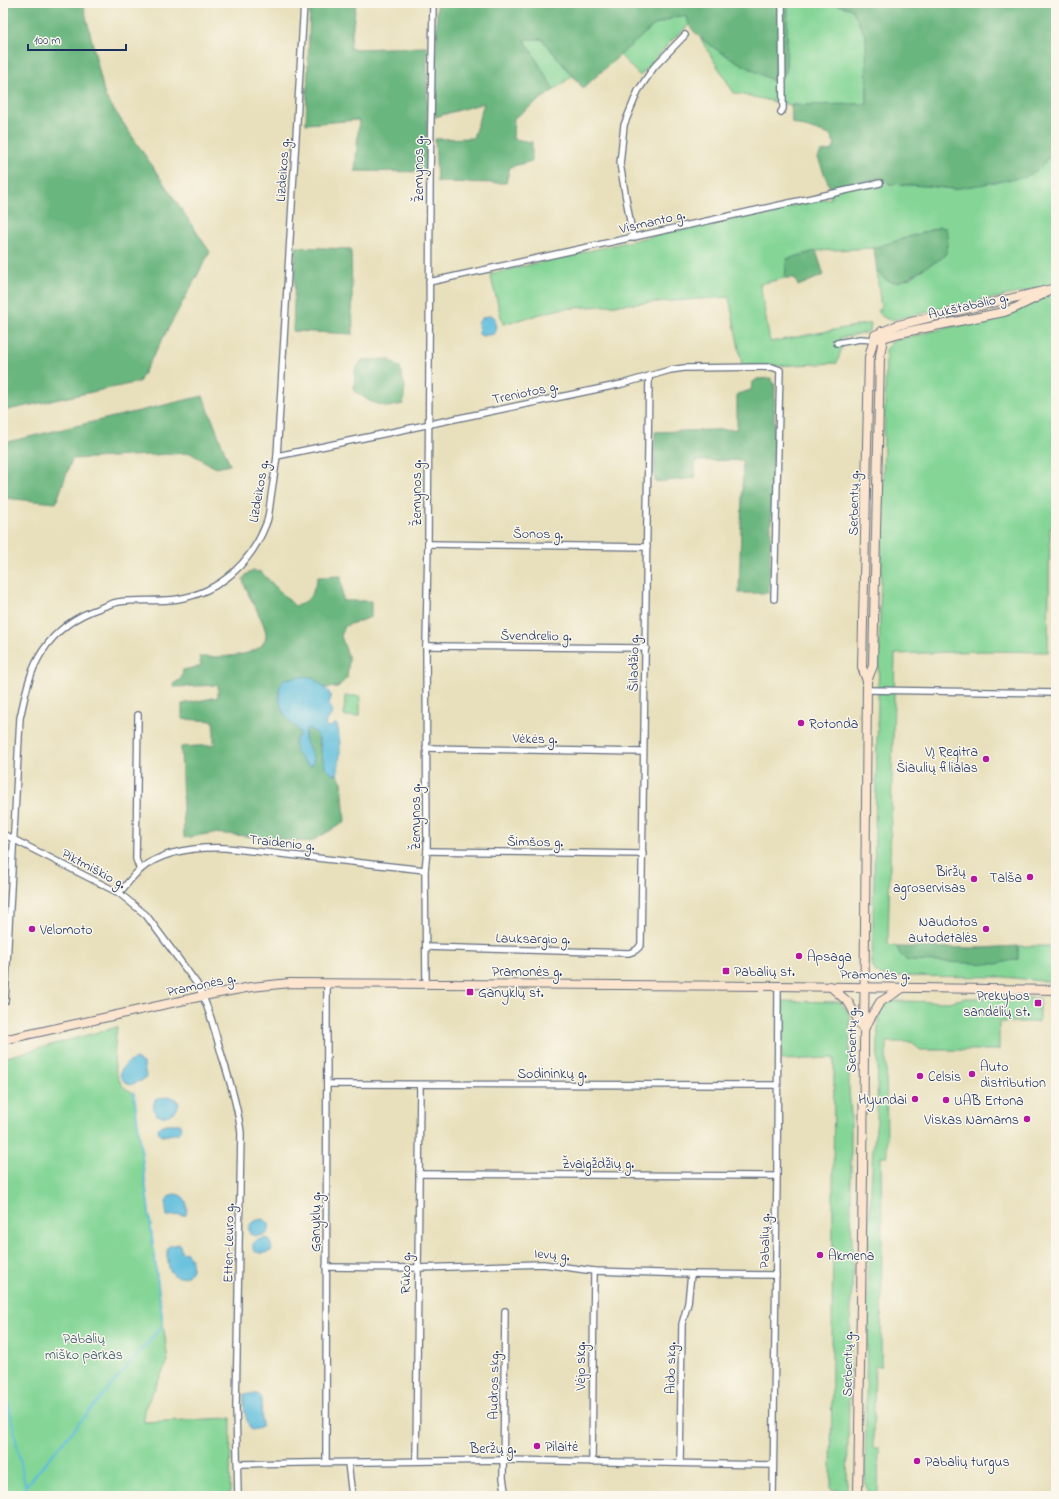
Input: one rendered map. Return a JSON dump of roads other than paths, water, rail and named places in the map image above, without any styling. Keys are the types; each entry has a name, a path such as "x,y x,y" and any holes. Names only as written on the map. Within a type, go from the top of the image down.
{"main road":[{"name":"Aukštabalio g.","path":"882,334 1004,312 1056,288"},
{"name":"Aukštabalio g.","path":"882,334 898,325 1056,288"},
{"path":"873,340 882,334"},
{"name":"Serbentų g.","path":"867,681 873,666 880,356 882,334"},
{"name":"Serbentų g.","path":"858,1496 867,690 867,681 862,667 869,357 873,340"},
{"name":"Pramonės g.","path":"3,1040 203,996 271,985 327,983 426,983 830,986 1056,990"},
{"path":"830,986 849,1003 864,1030"},
{"path":"864,1030 880,1002 904,987"}],"street":[{"name":"Lizdeikos g.","path":"5,1001 20,718 26,690 41,653 52,638 63,628 76,618 90,612 116,602 178,599 200,592 225,580 240,568 256,548 267,523 277,456 304,3"},
{"name":"Žemynos g.","path":"426,983 426,646 433,3"},
{"path":"781,112 783,109 782,3"},
{"path":"633,238 620,164 624,125 638,91 654,67 686,35"},
{"name":"Vismanto g.","path":"429,282 880,183"},
{"path":"837,343 860,339 873,340"},
{"name":"Treniotos g.","path":"277,456 622,384 670,370 684,368 772,367 780,370 774,599"},
{"name":"Šiladžio g.","path":"639,949 641,944 643,854 643,752 646,648 649,376"},
{"name":"Šonos g.","path":"428,544 647,547"},
{"name":"Švendrelio g.","path":"426,646 646,648"},
{"path":"867,690 1056,693"},
{"path":"138,714 136,859 140,870"},
{"name":"Vėkės g.","path":"426,748 643,752"},
{"name":"Piktmiškio g.","path":"3,834 120,893 146,915 197,984 203,996"},
{"name":"Traidenio g.","path":"120,893 140,870 167,855 203,847 226,848 425,870"},
{"name":"Šimšos g.","path":"427,851 643,854"},
{"name":"Lauksargio g.","path":"426,947 629,952 639,949"},
{"name":"Ganyklų g.","path":"326,1462 327,983"},
{"name":"Pabalių g.","path":"772,1496 776,1275 778,986"},
{"name":"Etten-Leuro g.","path":"203,996 215,1029 229,1078 237,1109 241,1133 236,1407 238,1496"},
{"name":"Sodininkų g.","path":"327,1084 777,1085"},
{"name":"Rūko g.","path":"416,1461 420,1085"},
{"name":"Žvaigždžių g.","path":"419,1174 777,1176"},
{"name":"Ievų g.","path":"326,1267 417,1268 543,1264 594,1271 776,1275"},
{"name":"Vėjo skg.","path":"592,1462 594,1271"},
{"name":"Aido skg.","path":"680,1463 682,1324 688,1303 691,1274"},
{"name":"Audros skg.","path":"506,1311 503,1478 505,1491 508,1496"},
{"name":"Beržų g.","path":"238,1464 504,1460 772,1465"},
{"path":"348,1463 352,1496"}],"water":[{"path":"491,315 495,318 496,331 494,334 482,336 479,334 478,323 482,318"},
{"path":"312,677 329,692 331,698 329,703 332,714 325,724 327,727 334,724 337,725 340,750 337,774 334,775 326,768 319,739 313,731 308,729 305,732 305,736 312,756 313,764 310,766 307,764 296,750 295,743 300,734 297,728 285,715 281,706 279,692 284,679"},
{"path":"136,1059 143,1063 146,1076 143,1080 130,1085 125,1082 120,1074 121,1070 126,1064"},
{"path":"169,1096 176,1099 179,1104 172,1113 167,1116 158,1115 155,1112 154,1107 155,1100"},
{"path":"167,1124 180,1124 182,1129 179,1133 162,1136 159,1133 158,1128"},
{"path":"176,1194 185,1199 187,1208 186,1215 167,1216 167,1200 170,1195"},
{"path":"262,1219 269,1224 268,1233 259,1236 250,1234 250,1225"},
{"path":"266,1238 269,1239 272,1248 271,1251 259,1253 254,1251 254,1243 257,1240"},
{"path":"180,1244 181,1252 187,1253 192,1261 192,1268 190,1273 179,1277 174,1275 170,1270 167,1249 169,1246"},
{"path":"244,1394 257,1394 261,1397 262,1426 260,1428 252,1430 248,1423 245,1412"}],"waterway":[{"path":"17,1496 163,1325 134,1093"},
{"path":"3,1376 25,1485"}],"place":[{"name":"Rotonda","path":"801,723"},
{"name":"VĮ Regitra Šiaulių filialas","path":"986,759"},
{"name":"Talša","path":"1030,877"},
{"name":"Biržų agroservisas","path":"974,879"},
{"name":"Velomoto","path":"32,929"},
{"name":"Naudotos autodetalės","path":"986,929"},
{"name":"Apsaga","path":"799,956"},
{"name":"Pabalių st.","path":"726,971"},
{"name":"Ganyklų st.","path":"470,992"},
{"name":"Prekybos sandėlių st.","path":"1038,1003"},
{"name":"Auto distribution","path":"972,1074"},
{"name":"Celsis","path":"920,1076"},
{"name":"Hyundai","path":"915,1099"},
{"name":"UAB Ertona","path":"946,1100"},
{"name":"Viskas Namams","path":"1027,1119"},
{"name":"Akmena","path":"820,1255"},
{"name":"Pilaitė","path":"537,1446"},
{"name":"Pabalių turgus","path":"917,1461"}],"park label":[{"name":"Pabalių miško parkas","path":"84,1346"}]}
